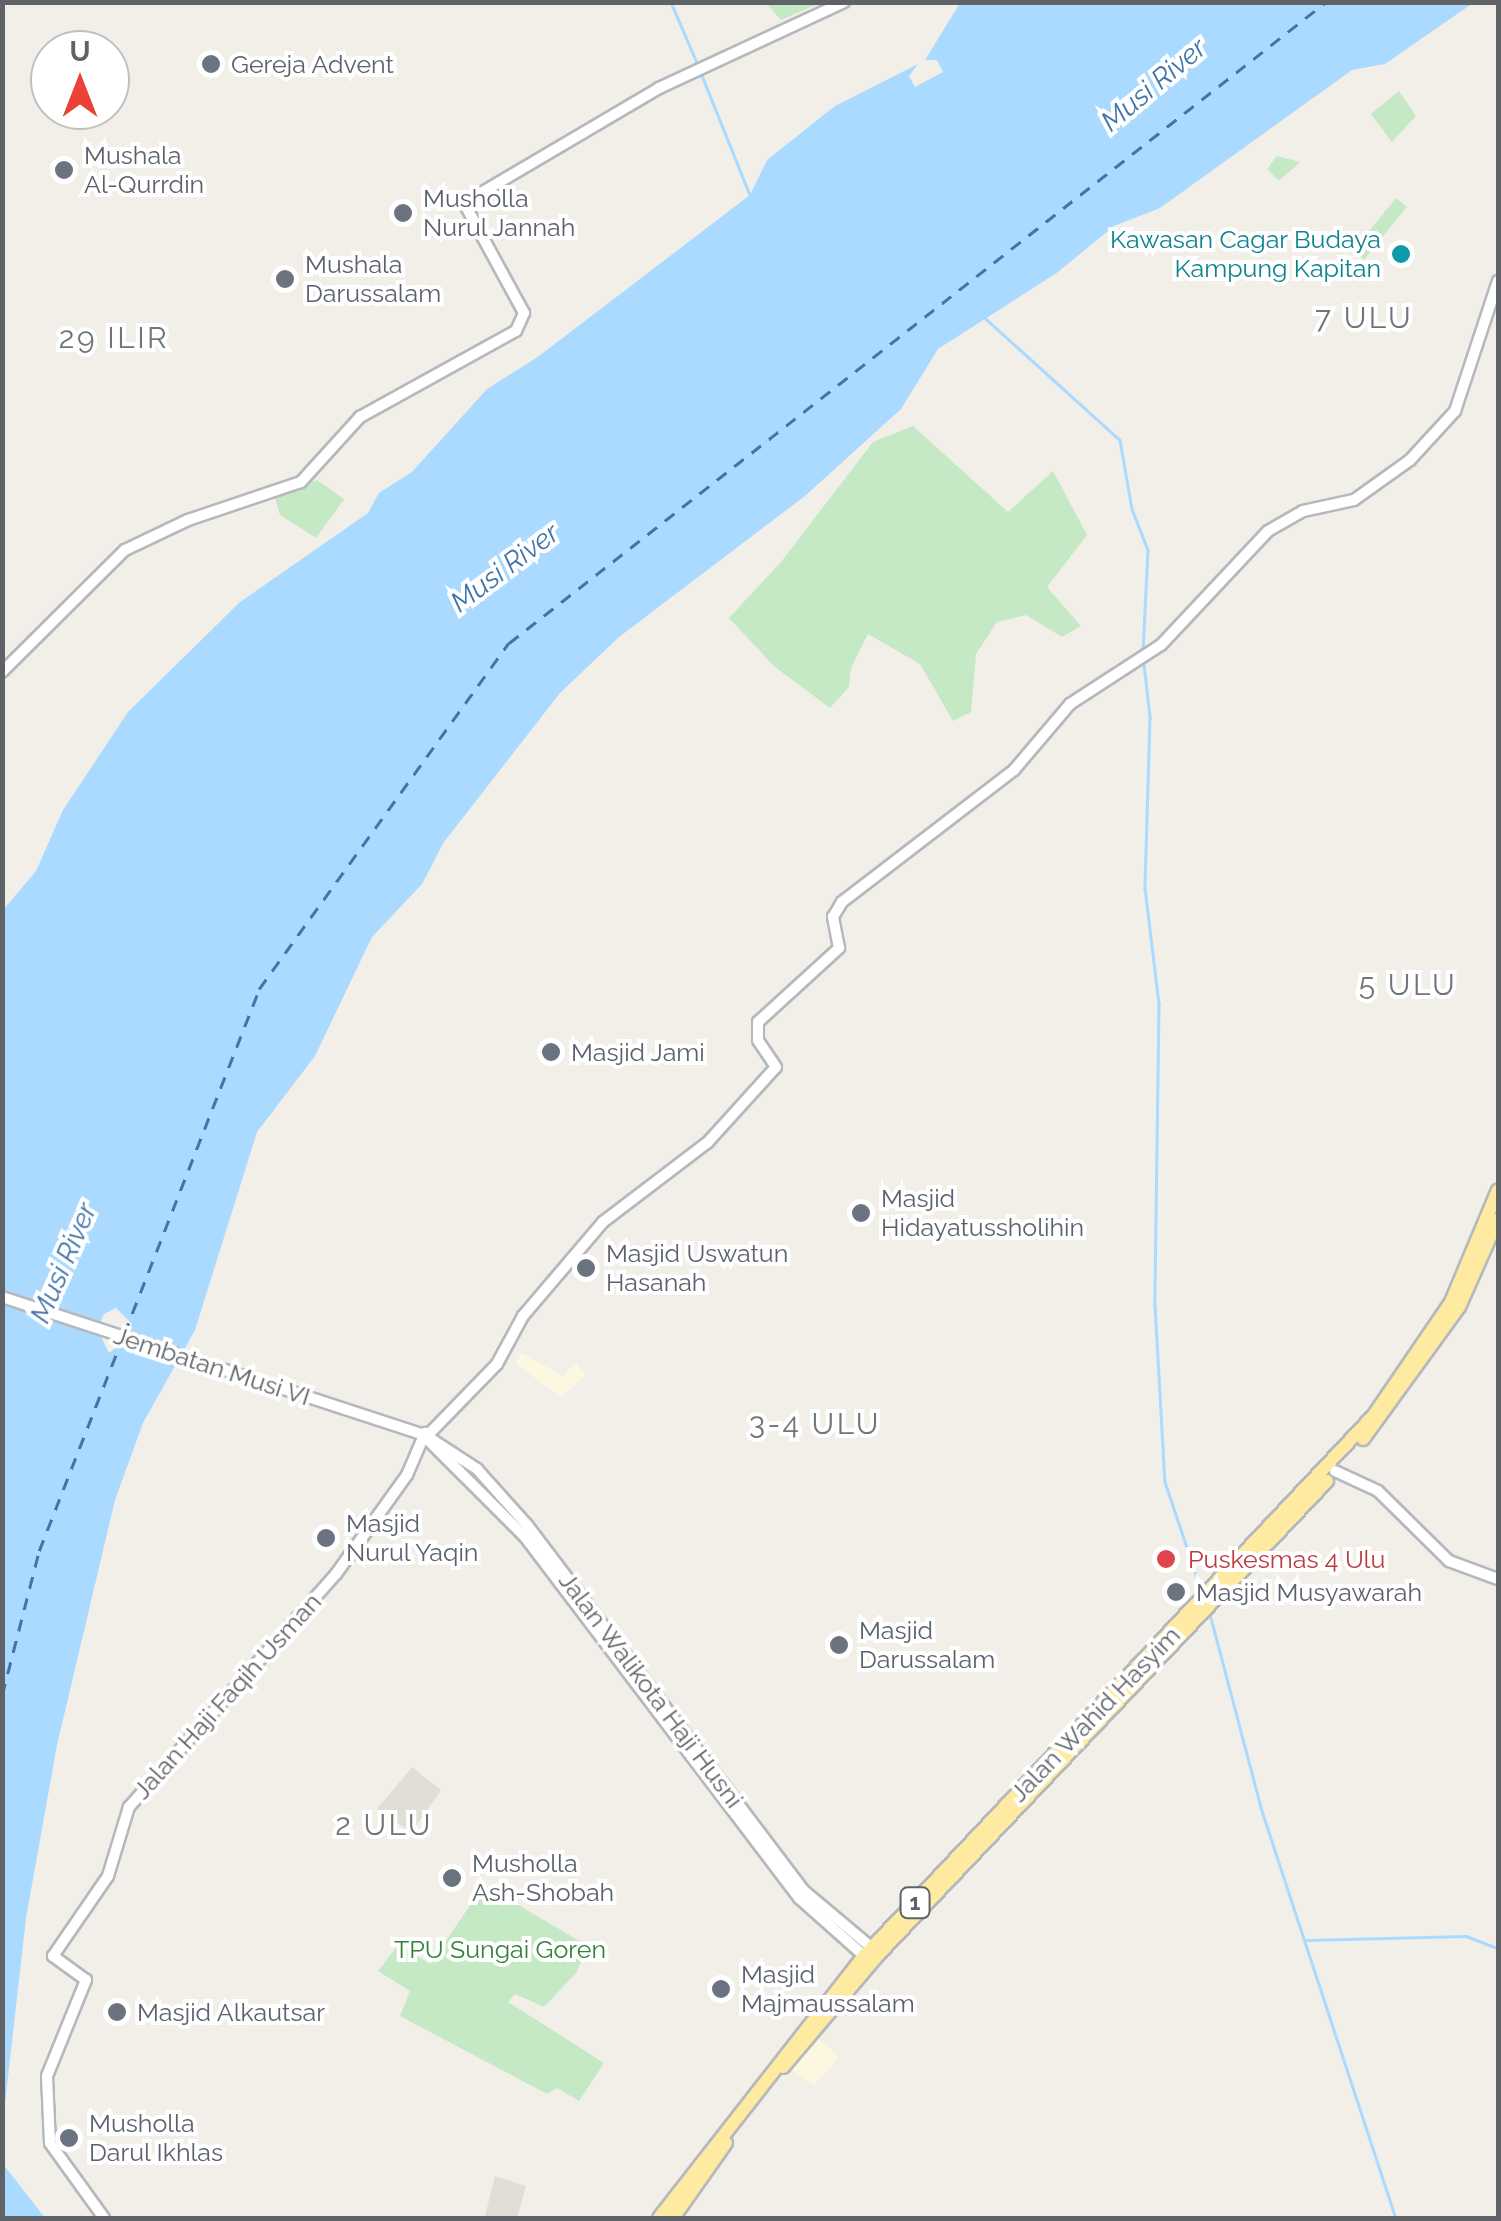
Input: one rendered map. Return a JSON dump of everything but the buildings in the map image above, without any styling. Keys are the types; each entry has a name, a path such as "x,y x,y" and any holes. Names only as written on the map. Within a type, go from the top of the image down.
{"highway":[{"name":"Jalan Wahid Hasyim","path":"1214,1597 1397,1382 1451,1302 1498,1190"},
{"name":"Jalan Wahid Hasyim","path":"660,2218 868,1952 981,1840 1335,1471 1438,1339 1476,1276 1498,1219"},
{"name":"Jalan Wahid Hasyim","path":"673,2218 783,2067 981,1840"}],"street":[{"path":"2,672 126,550 188,520 301,482 355,421 522,324 524,313 464,203 682,77 844,2"},
{"name":"Jalan Haji Faqih Usman","path":"104,2218 53,2152 45,2098 60,2030 86,1980 52,1956 108,1876 129,1807 180,1746 220,1713 255,1662 336,1574 426,1437 464,1401 538,1298 603,1222 713,1137 776,1067 756,1027 839,948 832,917 842,902 954,810 1014,770 1070,704 1155,650 1255,542 1307,510 1364,495 1410,460 1455,412 1498,281"},
{"name":"Jembatan Musi VI","path":"2,1297 426,1437"},
{"name":"Jalan Walikota Haji Husni","path":"426,1437 526,1537 799,1898 868,1952"},
{"path":"1335,1471 1378,1490 1449,1562 1498,1579"}],"shaded area":[{"path":"521,1353 563,1376 576,1362 586,1375 561,1397 516,1364"},
{"path":"412,1767 441,1790 416,1826 405,1828 377,1809"},
{"path":"816,2036 839,2057 814,2085 790,2068"},
{"path":"495,2176 526,2186 517,2218 485,2216"}],"green space":[{"path":"766,3 820,3 781,20"},
{"path":"1399,91 1416,116 1392,142 1371,114"},
{"path":"1277,156 1300,162 1279,181 1267,169"},
{"path":"1396,198 1407,207 1364,260 1353,251"},
{"path":"913,426 1008,512 1053,471 1087,535 1047,587 1081,626 1062,637 1026,615 997,622 976,654 971,712 953,721 920,664 868,634 851,668 849,687 830,708 775,667 729,618 781,562 873,442"},
{"path":"317,480 344,499 316,538 280,515 275,498"},
{"name":"TPU Sungai Goren","path":"484,1885 588,1946 576,1973 544,2007 515,1994 508,2002 604,2063 579,2101 557,2088 547,2094 400,2016 410,1991 378,1971 399,1944 430,1964"}],"water":[{"name":"Musi River","path":"960,3 1473,3 1385,64 1352,70 1160,208 1114,226 1058,272 938,349 901,409 805,496 619,637 560,693 444,842 422,884 372,937 315,1056 257,1132 195,1330 143,1423 115,1500 57,1745 26,1918 3,2121 3,910 36,871 63,810 128,712 240,602 368,513 379,493 412,472 487,389 539,356 750,195 767,160 835,106 918,64 909,76 915,87 943,72 937,60 925,60","holes":["116,1308 132,1324 126,1340 109,1353 97,1329 104,1314"]},
{"path":"3,2164 45,2218 3,2218"}],"waterway":[{"path":"671,2 698,65"},
{"path":"701,73 750,195"},
{"path":"985,318 1120,440 1132,509 1148,550 1143,651"},
{"path":"1144,664 1150,717 1145,888 1159,1004 1155,1305 1165,1482 1202,1592"},
{"path":"1210,1614 1263,1814 1396,2218"},
{"path":"1307,1940 1466,1936 1498,1948"}],"ferry route":[{"path":"124,1334 259,989 509,643 1326,2"},
{"path":"2,1695 39,1551 121,1342"}],"place":[{"name":"Gereja Advent","path":"211,64"},
{"name":"Mushala Al-Qurrdin","path":"64,170"},
{"name":"Musholla Nurul Jannah","path":"403,213"},
{"name":"Kawasan Cagar Budaya Kampung Kapitan","path":"1401,254"},
{"name":"Mushala Darussalam","path":"285,279"},
{"name":"Masjid Jami","path":"551,1052"},
{"name":"Masjid Hidayatussholihin","path":"861,1213"},
{"name":"Masjid Uswatun Hasanah","path":"586,1268"},
{"name":"Masjid Nurul Yaqin","path":"326,1538"},
{"name":"Puskesmas 4 Ulu","path":"1166,1559"},
{"name":"Masjid Musyawarah","path":"1176,1592"},
{"name":"Masjid Darussalam","path":"839,1645"},
{"name":"Musholla Ash-Shobah","path":"452,1878"},
{"name":"Masjid Majmaussalam","path":"721,1989"},
{"name":"Masjid Alkautsar","path":"117,2012"},
{"name":"Musholla Darul Ikhlas","path":"69,2138"}],"district":[{"name":"7 ULU","path":"1364,318"},
{"name":"29 ILIR","path":"114,338"},
{"name":"5 ULU","path":"1408,985"},
{"name":"3-4 ULU","path":"815,1424"},
{"name":"2 ULU","path":"384,1825"}]}
